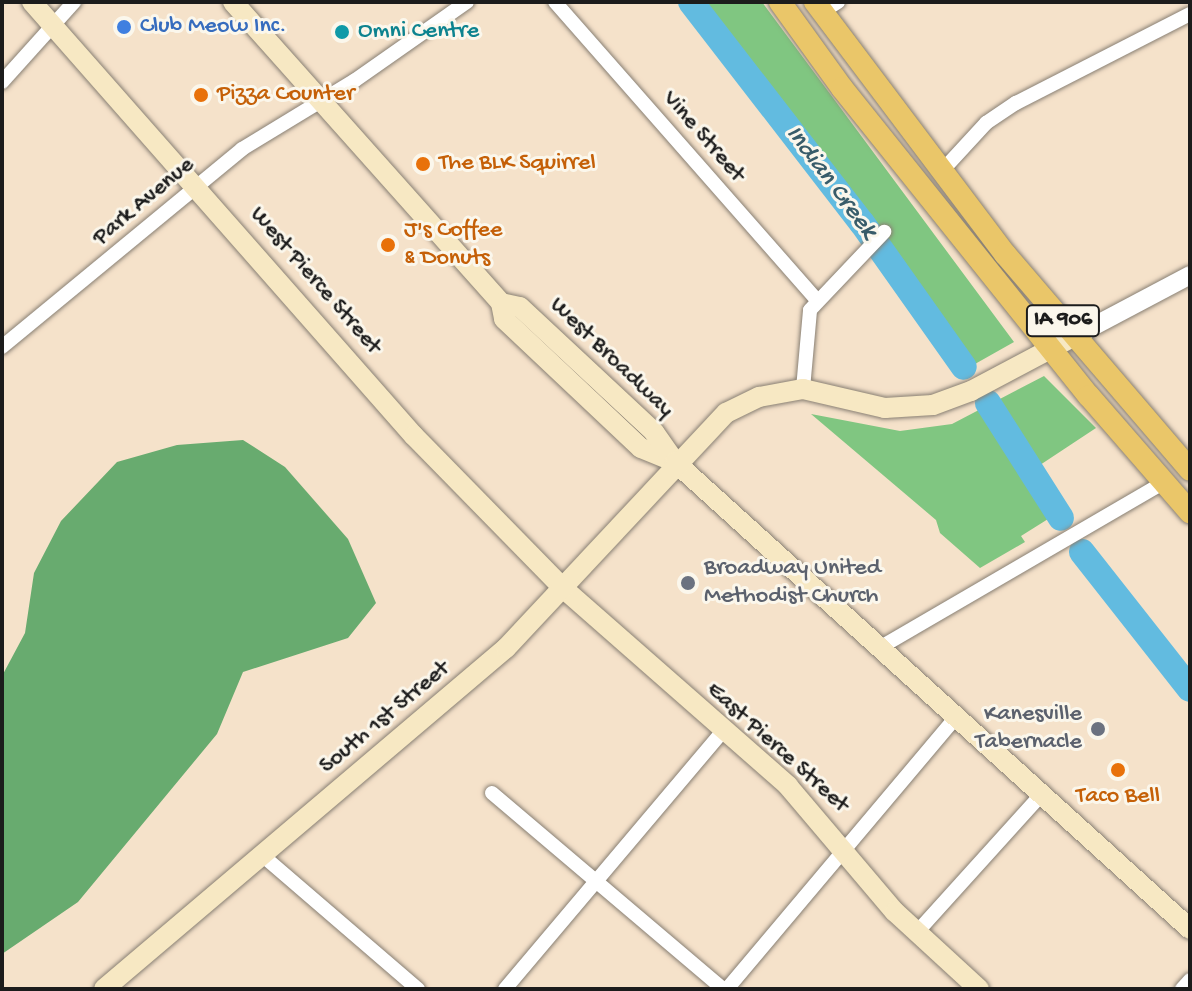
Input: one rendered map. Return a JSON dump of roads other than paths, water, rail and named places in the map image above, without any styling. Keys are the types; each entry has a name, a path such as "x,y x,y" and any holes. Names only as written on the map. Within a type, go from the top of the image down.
{"main road":[{"name":"West Pierce Street","path":"32,2 198,184 414,436 563,588"},
{"name":"West Broadway","path":"233,2 501,303 504,319 561,376 641,448 675,462 1190,929"},
{"name":"IA 906","path":"780,2 1052,349 1190,512"},
{"name":"IA 906","path":"825,5 941,172 1075,336 1189,468"},
{"path":"803,389 910,409 952,399 1075,336"},
{"name":"South 1st Street","path":"104,989 496,658 675,462 732,409 759,397 803,389"},
{"name":"East Pierce Street","path":"563,588 788,786 845,849 895,912 978,988"}],"street":[{"path":"2,82 74,2"},
{"name":"Park Avenue","path":"2,347 198,184 283,120 320,101 467,2"},
{"name":"Vine Street","path":"555,2 817,300"},
{"path":"941,172 986,123 1016,103 1190,14"},
{"path":"803,389 806,325 817,300 884,232"},
{"path":"1075,336 1190,275"},
{"path":"881,647 1164,482"},
{"path":"492,793 725,989 957,716"},
{"path":"505,989 723,731"},
{"path":"918,931 1042,794"},
{"path":"262,855 418,989"},
{"path":"1182,989 1190,980"}],"waterway":[{"name":"Indian Creek","path":"691,2 862,223 964,367"},
{"name":"Indian Creek","path":"988,403 1061,518"},
{"name":"Indian Creek","path":"1082,552 1190,689"}],"place":[{"name":"Club Meow Inc.","path":"124,27"},
{"name":"Omni Centre","path":"342,32"},
{"name":"Pizza Counter","path":"201,95"},
{"name":"The BLK Squirrel","path":"423,164"},
{"name":"J's Coffee & Donuts","path":"388,245"},
{"name":"Broadway United Methodist Church","path":"688,583"},
{"name":"Kanesville Tabernacle","path":"1098,729"},
{"name":"Taco Bell","path":"1118,770"}]}
